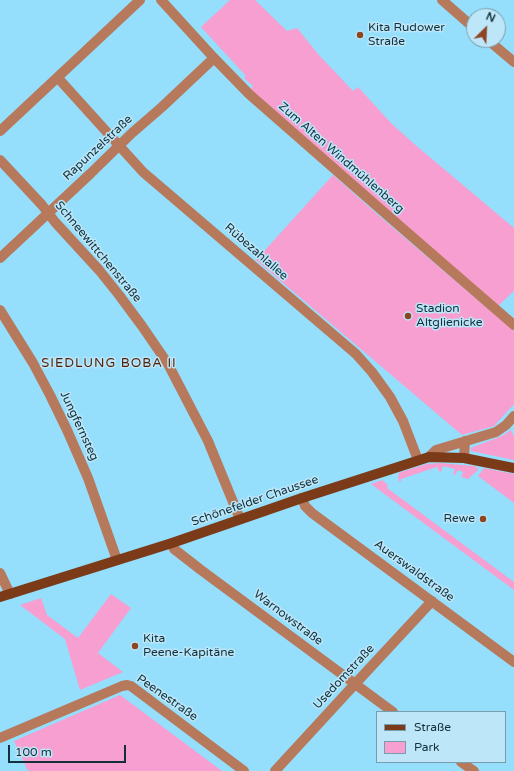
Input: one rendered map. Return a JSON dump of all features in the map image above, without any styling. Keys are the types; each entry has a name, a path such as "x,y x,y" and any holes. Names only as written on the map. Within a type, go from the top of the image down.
{"main road":[{"name":"Schönefelder Chaussee","path":"4,595 172,543 302,498 429,457 464,458 514,468"}],"street":[{"path":"0,131 140,0"},
{"name":"Zum Alten Windmühlenberg","path":"161,0 238,84 394,222 514,325"},
{"path":"442,0 466,21"},
{"path":"497,48 514,62"},
{"name":"Rapunzelstraße","path":"0,258 214,58"},
{"name":"Rübezahlallee","path":"58,78 143,172 356,354 372,372 390,397 403,421 418,460"},
{"name":"Schneewittchenstraße","path":"0,160 42,205 54,222 99,270 142,326 168,364 208,441 240,519"},
{"name":"Jungfernsteg","path":"0,310 34,363 67,430 88,478 117,560"},
{"path":"429,457 436,450 496,432 506,425 514,416"},
{"path":"464,458 465,441"},
{"name":"Auerswaldstraße","path":"302,498 305,506 312,513 514,662"},
{"name":"Warnowstraße","path":"172,543 174,549 196,566 392,711"},
{"path":"0,573 4,595"},
{"name":"Usedomstraße","path":"274,771 432,601"},
{"name":"Peenestraße","path":"0,738 127,685 131,686 244,771"},
{"path":"462,763 474,771"}],"green space":[{"path":"230,0 255,0 287,31 297,28 318,54 353,91 358,87 391,123 413,143 514,228 514,291 497,307 250,90 253,86 244,78 246,76 201,27"},
{"name":"Stadion Altglienicke","path":"333,175 514,331 514,404 494,426 462,435 256,260"},
{"path":"511,430 514,437 514,460 471,451 471,448 502,436"},
{"path":"439,463 474,466 477,467 478,470 468,479 461,477 463,472 458,470 455,475 453,474 455,469 443,466 441,472 437,467 401,479 400,482 399,481 399,473 401,472 427,464"},
{"path":"484,468 514,474 514,503 478,476"},
{"path":"382,480 388,485 387,488 514,582 514,590 371,484"},
{"path":"111,594 131,608 98,653 123,672 80,690 65,639 20,605 41,598 47,615 78,638"},
{"path":"120,695 222,771 29,771 27,769 14,741"}],"place":[{"name":"Kita Rudower Straße","path":"360,35"},
{"name":"Stadion Altglienicke","path":"408,316"},
{"name":"Rewe","path":"483,519"},
{"name":"Kita Peene-Kapitäne","path":"135,646"}],"district":[{"name":"SIEDLUNG BOBA II","path":"109,364"}]}
